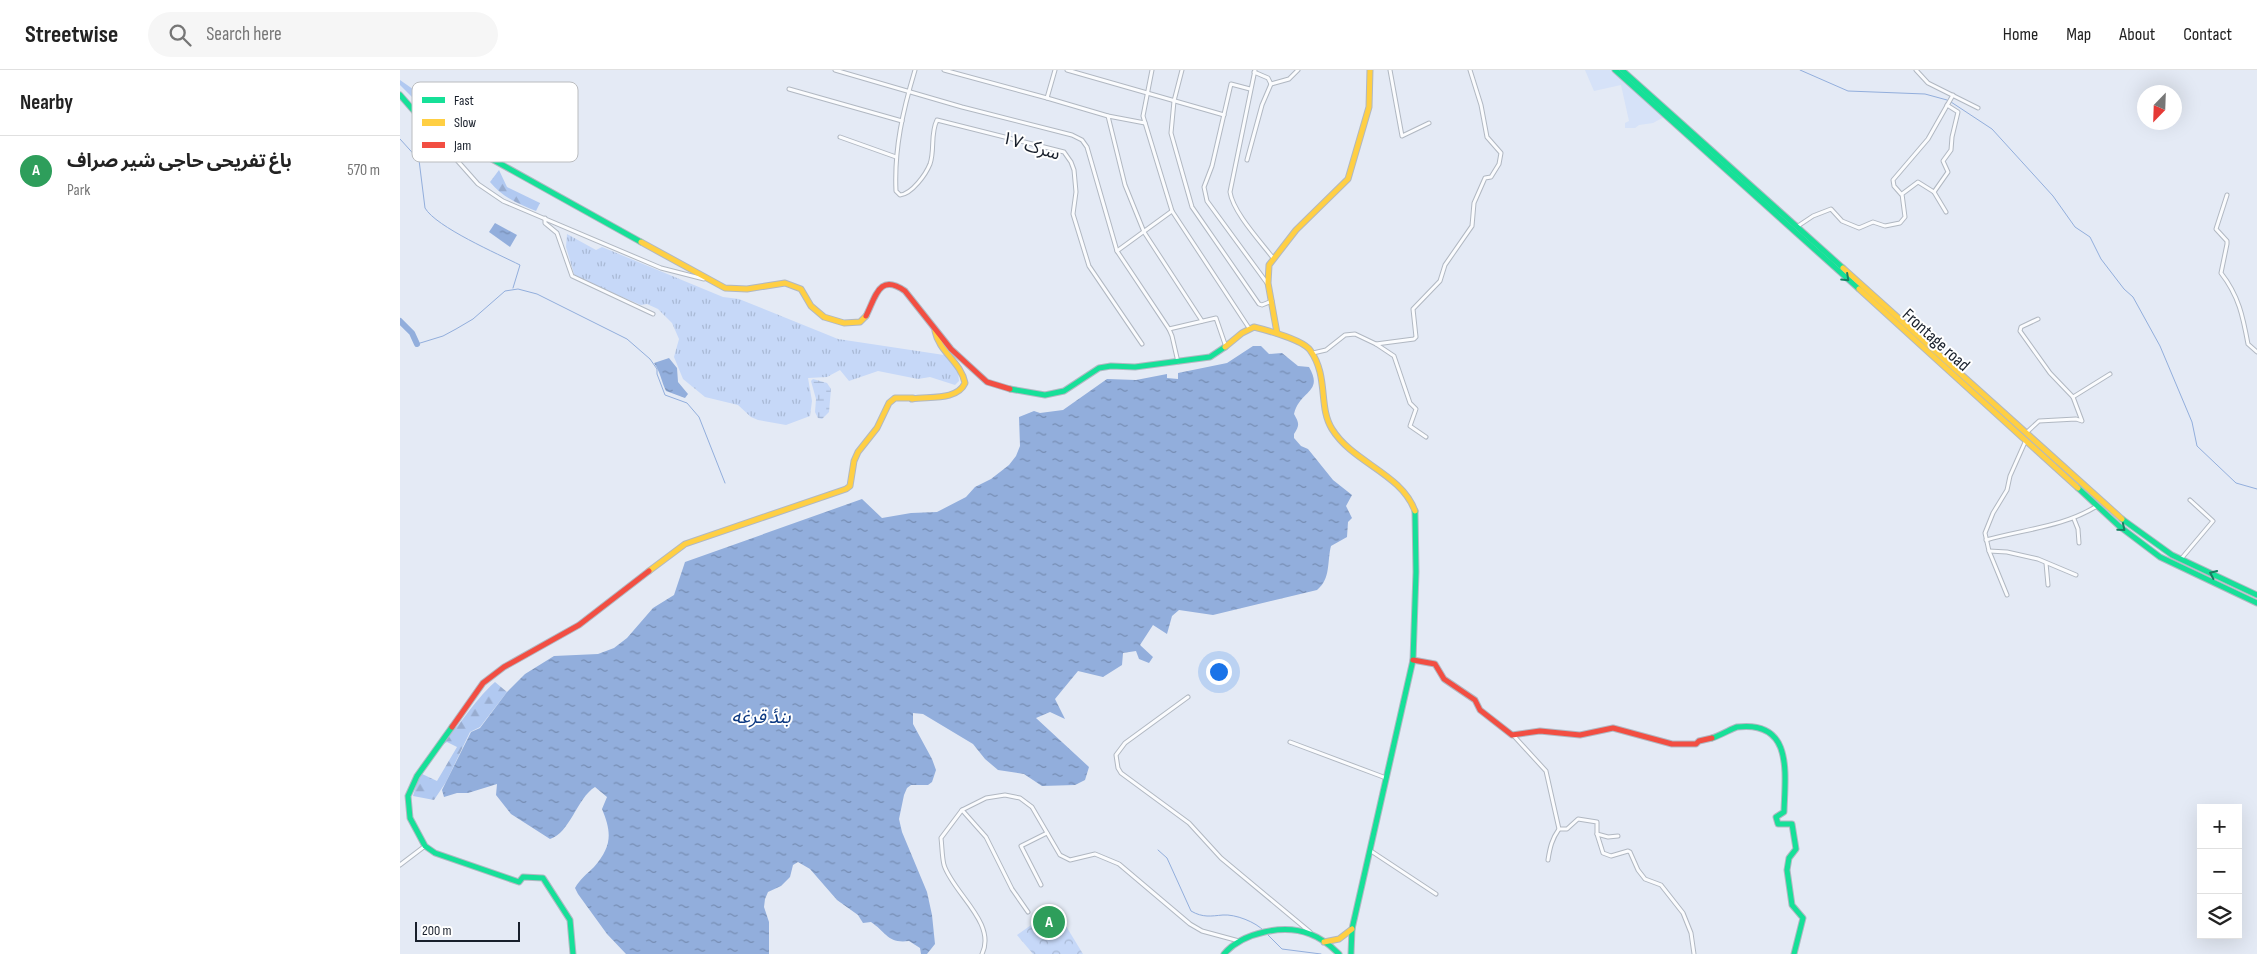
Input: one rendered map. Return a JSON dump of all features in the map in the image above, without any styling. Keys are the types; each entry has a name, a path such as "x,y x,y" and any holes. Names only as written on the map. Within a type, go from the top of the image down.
{"main road":[{"path":"1277,333 1268,283 1269,265 1296,230 1348,179 1369,107 1370,70"},
{"name":"Frontage road","path":"1615,70 2025,436 2097,506 2144,546 2168,561 2257,603"},
{"path":"1622,70 1798,226 2025,436 2128,525 2172,555 2257,595"},
{"path":"400,95 412,108"},
{"path":"498,162 725,288 747,289 777,283 793,285 801,289 817,313 834,321 849,323 860,322 865,319 880,288 890,283 895,284 905,291 951,348 987,382 1001,387 1045,395 1064,391 1099,368 1129,367 1210,357 1226,348 1249,328 1260,327 1304,344 1313,353 1322,374 1325,407 1332,429 1351,449 1402,489 1414,506 1416,520 1413,660 1352,929 1351,954"},
{"path":"573,954 570,920 564,907 543,878 523,877 519,882 457,862 435,853 425,846 410,818 408,796 421,770 483,683 504,668 579,625 685,544 846,489 850,486 854,461 858,452 877,428 892,401 902,398 954,394 960,390 963,383 963,375 960,367 938,344 934,328"},
{"path":"2168,561 2172,555"},
{"path":"1413,660 1435,664 1444,679 1476,700 1480,710 1512,735 1540,731 1580,735 1612,728 1681,745 1696,744 1699,741 1725,734 1735,726 1766,730 1782,747 1785,757 1787,779 1784,812 1776,817 1777,824 1792,824 1796,849 1789,858 1787,870 1792,905 1803,918 1794,954"},
{"path":"1318,940 1333,942 1343,938 1352,929"},
{"path":"1224,954 1229,946 1239,940 1273,931 1295,930 1311,934 1339,954"}],"street":[{"path":"835,70 909,92 1072,135 1082,140 1087,147 1117,251 1169,329 1178,362"},
{"path":"840,137 896,157 902,121 916,70"},
{"path":"947,70 1108,116 1146,123"},
{"path":"1047,98 1055,70"},
{"path":"1067,70 1224,114"},
{"path":"1152,70 1143,116 1172,211 1249,328"},
{"path":"1182,70 1174,101 1171,133 1192,206 1259,304 1262,305 1272,301"},
{"path":"1271,84 1289,79 1298,70"},
{"path":"1390,70 1402,136 1429,123"},
{"path":"1376,344 1414,339 1416,336 1413,309 1440,281 1446,265 1472,226 1474,203 1485,178 1491,177 1499,164 1501,153 1485,132 1481,105 1470,70"},
{"path":"1916,70 1928,83 1978,108"},
{"path":"1271,84 1268,78 1254,71 1230,192 1231,199 1273,258"},
{"path":"1250,89 1230,84 1212,166 1204,187 1207,201 1268,283"},
{"path":"1247,160 1262,104 1271,84"},
{"path":"789,90 902,121"},
{"path":"1798,226 1813,216 1831,209 1842,222 1859,228 1873,222 1885,226 1900,223 1905,217 1902,194 1894,186 1893,180 1928,139 1952,96"},
{"path":"1934,192 1948,172 1943,161 1951,150 1952,136 1958,112 1958,110 1948,104"},
{"path":"1108,116 1125,185 1144,232 1202,321"},
{"name":"سرک ۱۷","path":"896,157 896,191 900,195 909,192 930,163 932,138 937,120 1064,152 1074,170 1076,192 1073,214 1089,266 1095,278 1142,344"},
{"path":"459,162 478,184 503,200 661,268 708,279"},
{"path":"1902,194 1918,182 1934,192 1946,212"},
{"path":"2227,196 2216,228 2227,240 2221,273 2236,298 2245,320 2248,344 2257,352"},
{"path":"1117,251 1172,211"},
{"path":"545,218 545,223 557,233 572,276 654,314"},
{"path":"1169,329 1216,318 1226,348"},
{"path":"2007,595 1986,540 1988,524 2007,490 2010,476 2025,436 2039,421 2076,419 2082,421 2073,397 2050,373 2020,331 2021,327 2038,319"},
{"path":"1313,353 1326,350 1345,335 1355,334 1376,344 1394,356 1410,403 1416,409 1410,426 1426,437"},
{"path":"2073,397 2110,374"},
{"path":"2181,559 2213,521 2190,500"},
{"path":"1986,540 2045,528 2074,519 2097,506"},
{"path":"2074,519 2078,529 2079,543"},
{"path":"1989,551 2032,557 2076,574"},
{"path":"2046,562 2048,585"},
{"path":"1188,697 1125,743 1116,755 1118,768 1121,773 1189,823 1221,858 1311,934"},
{"path":"1512,735 1546,771 1559,828"},
{"path":"1290,742 1386,779"},
{"path":"982,954 986,940 978,917 944,865 941,838 962,810 986,798 1005,795 1020,798 1032,807 1060,855 1070,860 1095,854 1119,864 1190,924 1202,931 1239,940"},
{"path":"962,810 986,837 1012,889 1028,912"},
{"path":"1559,828 1567,829 1578,819 1597,822 1597,834 1603,854 1611,856 1628,851 1645,879 1661,886 1678,906 1691,933 1694,954"},
{"path":"1548,860 1550,845 1554,834 1559,828"},
{"path":"1041,885 1021,846 1047,833"},
{"path":"1597,834 1609,837 1618,836"},
{"path":"400,865 425,846"},
{"path":"1371,851 1436,894"}],"shaded area":[{"path":"1585,70 1610,70 1664,117 1653,123 1639,125 1635,128 1625,128 1625,123 1629,121 1621,85 1594,91"}],"green space":[{"path":"400,80 412,88 412,97 400,85"},
{"path":"499,170 507,187 540,203 536,211 511,200 490,182"},
{"path":"567,234 596,250 602,247 723,297 739,299 838,339 944,355 958,371 959,381 955,385 930,377 918,379 878,371 849,381 840,370 827,377 808,378 812,401 810,416 786,425 758,420 751,417 738,405 705,397 683,379 674,357 679,339 672,323 658,309 647,304 641,305 575,277 566,247"},
{"path":"813,379 827,383 831,389 829,412 822,419 818,418 815,412 816,399 811,381"},
{"path":"495,682 507,692 480,727 470,732 446,782 434,800 413,796 420,773 437,781 457,747 447,742 434,750"},
{"path":"1055,908 1083,954 1033,954 1017,935"}],"water":[{"path":"495,223 517,235 510,247 489,232"},
{"name":"بندٔ قرغه","path":"1253,346 1261,346 1269,354 1282,353 1298,366 1309,367 1314,382 1297,406 1294,414 1298,424 1294,438 1301,446 1308,449 1333,480 1352,495 1346,506 1352,518 1348,522 1347,537 1331,546 1325,581 1317,590 1213,615 1179,610 1172,616 1167,634 1153,625 1140,645 1153,657 1149,663 1139,659 1136,651 1123,653 1122,665 1103,677 1078,671 1055,699 1065,719 1050,712 1036,718 1089,767 1085,780 1075,785 1042,786 1024,774 998,770 985,759 973,744 923,714 913,713 913,724 936,770 932,782 928,785 911,785 907,788 899,819 902,832 927,892 932,915 935,944 927,954 921,954 920,948 909,941 896,941 892,939 871,922 863,923 858,915 837,900 810,869 798,862 793,865 790,877 781,886 768,892 765,899 764,907 769,922 769,954 626,954 607,934 575,888 581,879 594,867 607,846 609,832 602,809 607,797 595,787 583,799 563,830 550,839 511,814 496,795 497,784 468,793 457,793 444,797 442,790 471,732 480,728 507,692 525,674 554,656 598,654 614,648 627,638 653,608 674,595 685,562 862,499 882,518 911,513 937,512 966,497 975,487 991,479 1009,465 1016,456 1020,446 1019,417 1034,411 1040,413 1063,410 1107,379 1136,380 1167,374 1167,378 1178,379 1178,373 1227,363"},
{"path":"669,358 677,368 678,382 688,394 685,398 666,391 654,363"}],"waterway":[{"path":"1800,70 1848,91 1925,94 1947,100"},
{"path":"1951,102 1992,129 2053,196 2075,227 2090,237 2101,259 2124,289 2133,297 2160,346 2192,422 2197,446 2236,483 2257,489"},
{"path":"400,139 412,152"},
{"path":"419,162 425,208 441,223 454,231 520,265 513,288"},
{"path":"417,344 443,336 473,319 505,291 518,289 537,294 627,339 650,359 657,369 665,395 687,403 699,417 725,483"},
{"path":"400,321 412,333 417,344"},
{"path":"1158,850 1167,858 1191,911 1203,916 1228,915 1239,917 1251,922 1264,931"},
{"path":"1267,934 1282,949 1321,954"}],"traffic: fast":[{"path":"1615,70 1859,289"},
{"path":"1622,70 1843,268"},
{"path":"400,95 412,109"},
{"path":"497,162 641,242"},
{"path":"1010,389 1045,395 1064,391 1099,368 1111,366 1135,367 1210,357 1225,347"},
{"path":"2078,488 2119,526 2160,557 2257,603"},
{"path":"1351,954 1352,929 1413,660 1416,572 1415,511"},
{"path":"2122,519 2172,555 2257,595"},
{"path":"452,727 417,776 408,796 410,818 425,846 435,853 519,882 523,877 543,878 570,920 573,954"},
{"path":"1712,738 1737,727 1755,727 1769,732 1777,741 1782,753 1785,767 1784,812 1776,817 1778,824 1792,824 1796,849 1789,858 1787,870 1792,905 1803,918 1794,954"},
{"path":"1224,954 1242,940 1253,935 1276,930 1300,931 1314,936 1326,942 1339,954"}],"traffic: slow":[{"path":"1277,333 1268,283 1269,265 1296,230 1348,179 1369,107 1370,70"},
{"path":"641,242 725,288 747,289 785,283 801,289 811,306 824,317 844,323 860,322 866,316"},
{"path":"1843,268 2122,519"},
{"path":"1859,289 2078,488"},
{"path":"1225,347 1242,333 1254,327 1284,336 1306,346 1316,360 1322,381 1325,411 1332,429 1352,451 1399,487 1415,511"},
{"path":"912,399 942,397 956,393 965,383 959,369 941,345 935,331"},
{"path":"649,571 685,544 846,489 850,486 854,461 858,452 877,428 889,403 895,398 913,398"},
{"path":"1324,942 1339,939 1352,929"}],"traffic: jam":[{"path":"866,316 880,289 889,285 896,286 905,291 951,349 987,382 1010,389"},
{"path":"452,727 483,683 504,667 579,625 649,571"},
{"path":"1413,660 1435,664 1444,679 1475,700 1480,710 1512,735 1540,731 1580,735 1613,728 1672,744 1696,744 1699,741 1712,738"}],"place":[{"name":"باغ تفریحی حاجی شیر صراف","path":"1049,922"}]}
